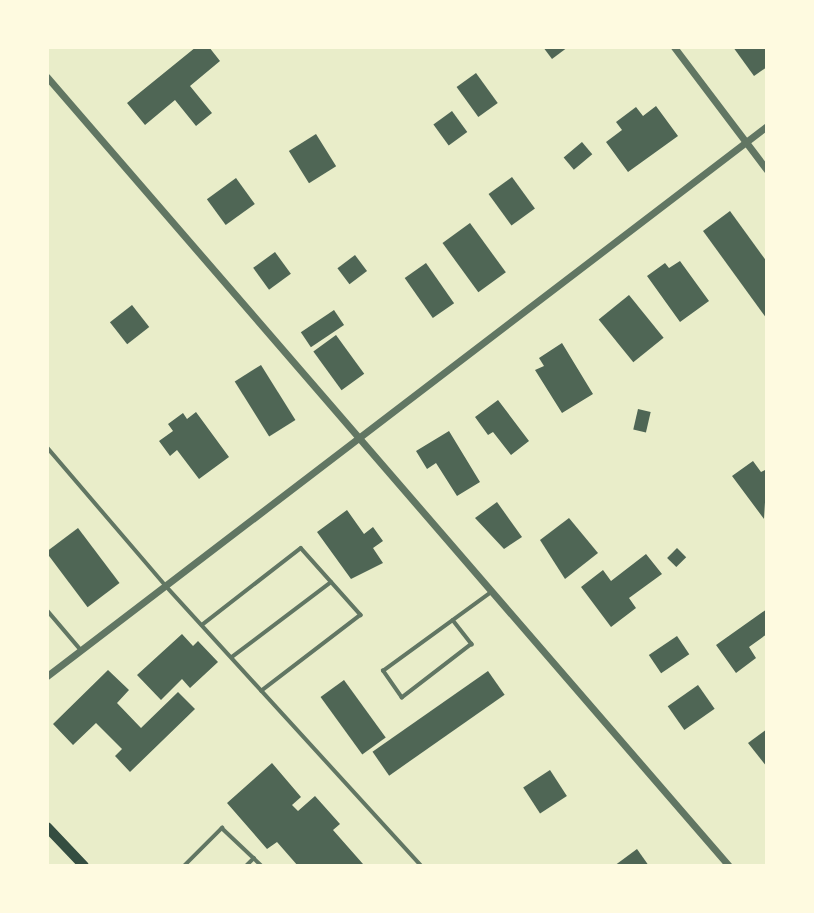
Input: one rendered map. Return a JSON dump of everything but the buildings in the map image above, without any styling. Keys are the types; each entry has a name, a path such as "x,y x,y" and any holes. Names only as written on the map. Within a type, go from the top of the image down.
{"main road":[{"path":"47,827 84,866"}],"street":[{"path":"674,47 767,170"},
{"path":"47,77 361,437 729,866"},
{"path":"47,676 767,126"}],"lane":[{"path":"47,447 166,586 422,866"},
{"path":"202,625 301,548 361,615 262,691"},
{"path":"232,658 331,582"},
{"path":"453,620 472,644 402,698 383,671 453,620 492,592"},
{"path":"47,610 80,650"},
{"path":"184,866 222,828 262,866"},
{"path":"246,866 254,858"}]}
